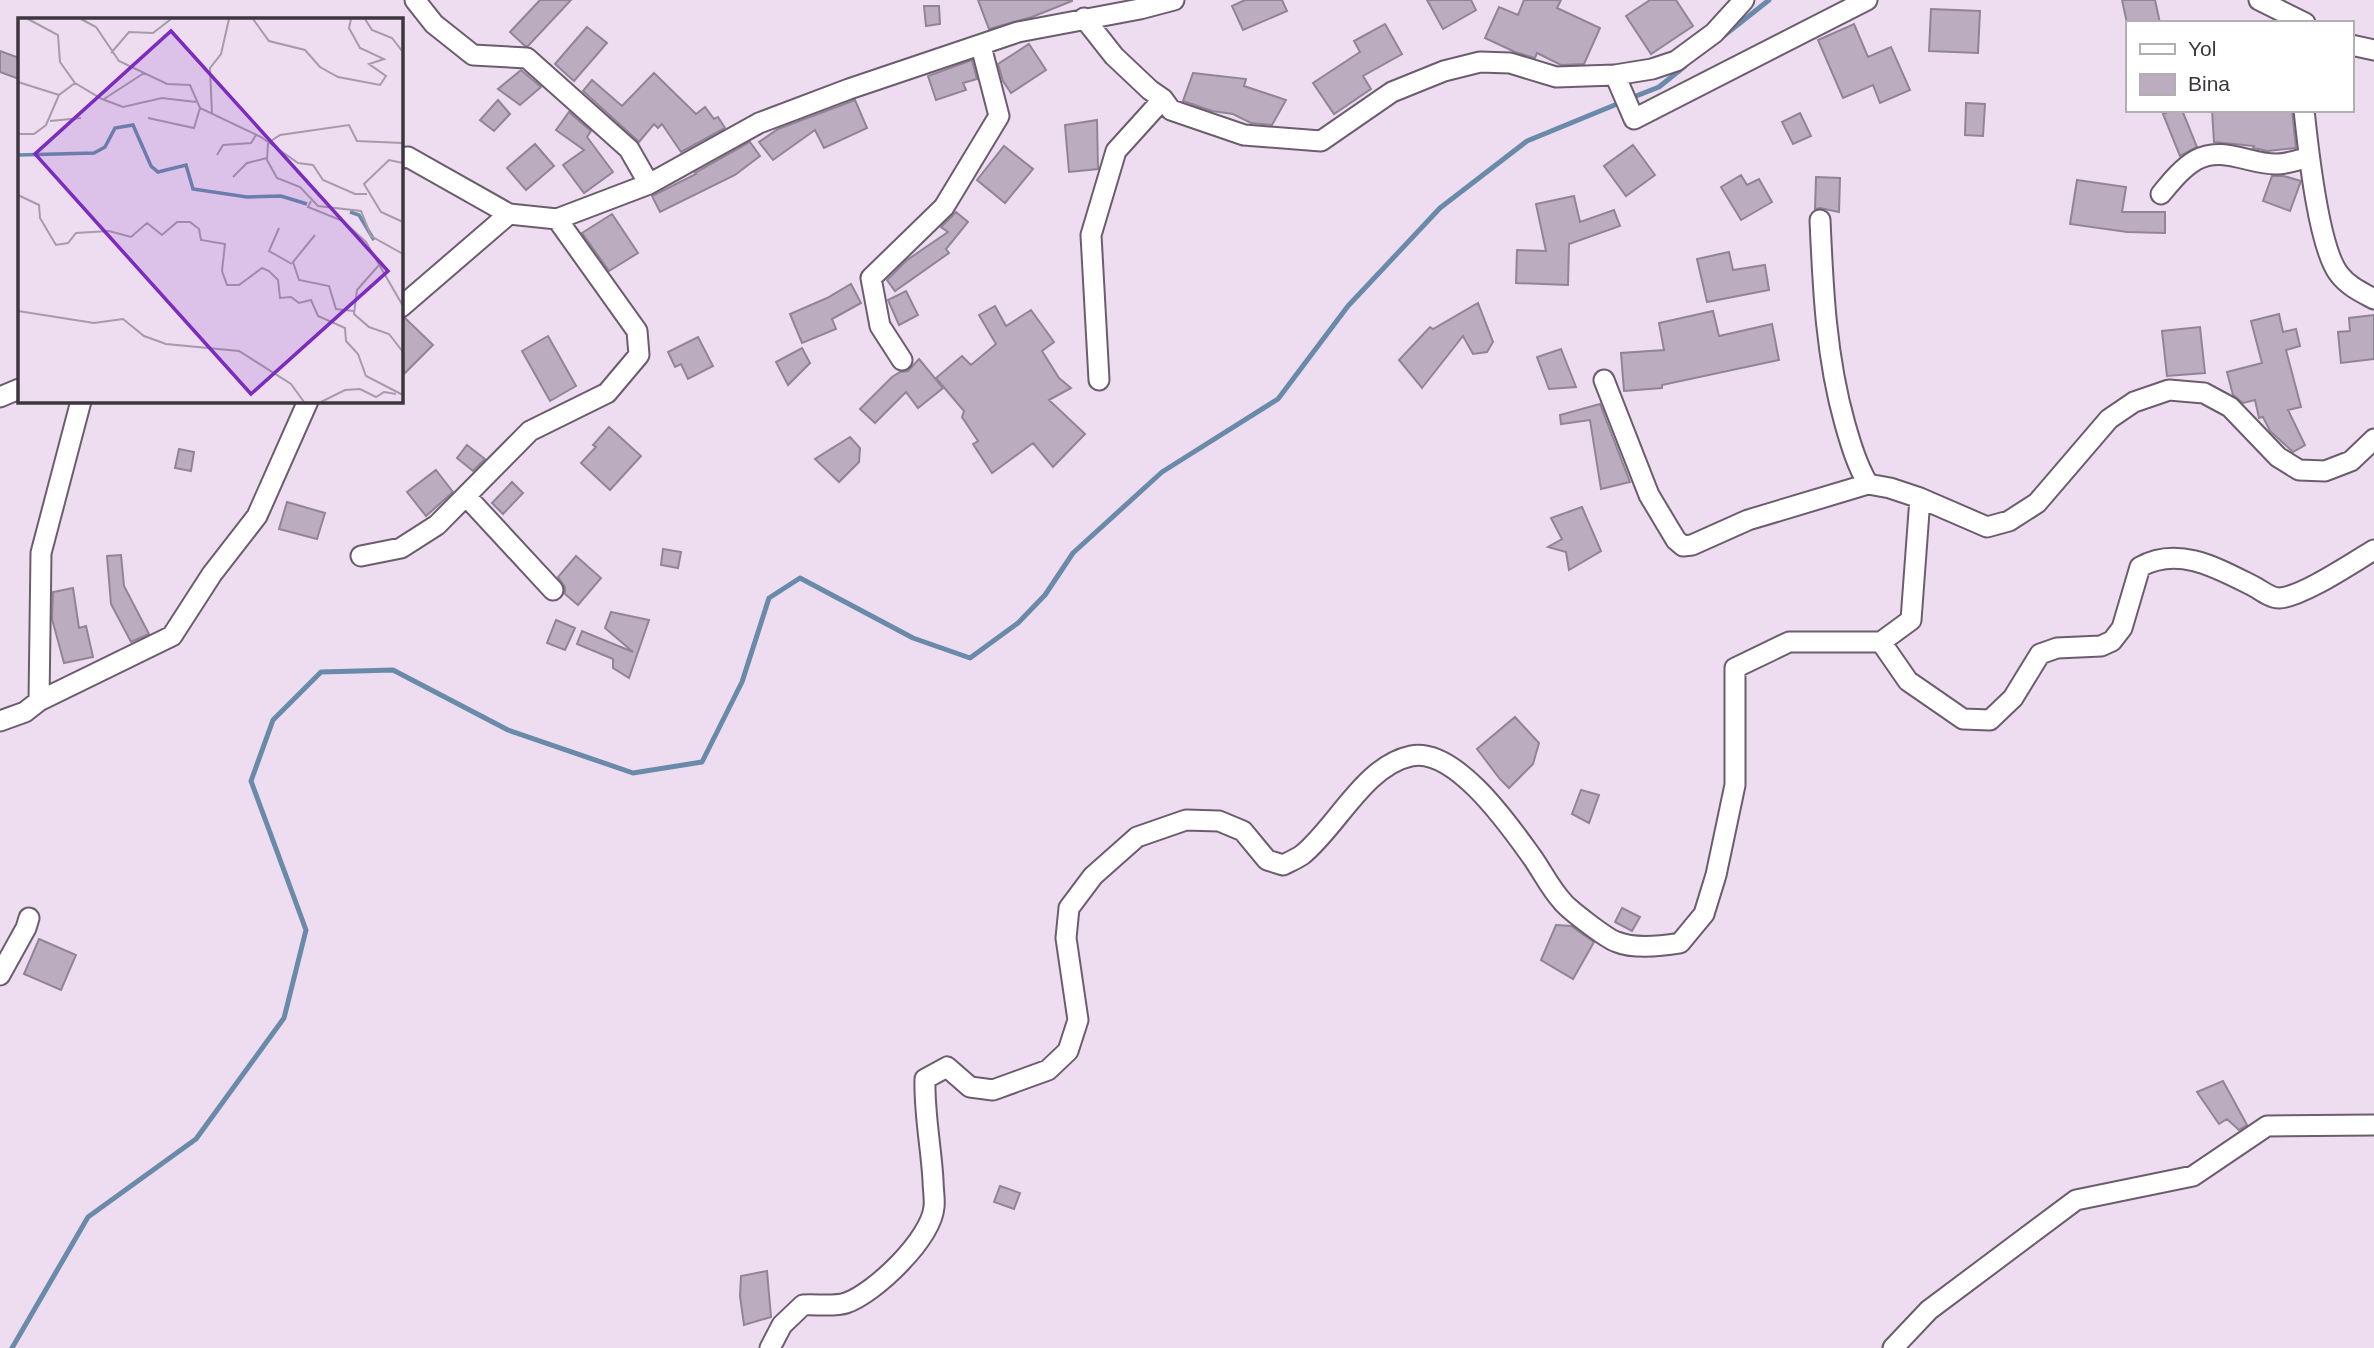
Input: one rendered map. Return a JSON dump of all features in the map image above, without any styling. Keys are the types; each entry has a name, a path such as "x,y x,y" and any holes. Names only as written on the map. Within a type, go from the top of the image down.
{"street":[{"path":"415,0 435,24 473,55 527,58 629,149 649,184"},
{"path":"402,159 408,157 509,214 557,219 649,184 758,123 849,89 1086,9 1140,9 1174,0"},
{"path":"1086,9 1114,56 1163,99 1171,110 1244,135 1321,141 1392,92 1444,71 1480,62 1510,63 1556,77 1615,75 1652,69 1676,61 1714,33 1744,0"},
{"path":"1615,75 1634,119 1867,0"},
{"path":"2259,0 2298,21"},
{"path":"2353,45 2374,50"},
{"path":"902,360 880,326 871,278 944,207 999,116 981,46"},
{"path":"1099,380 1091,235 1116,151 1163,99"},
{"path":"2304,112 2309,158 2329,257 2339,274 2352,287 2374,299"},
{"path":"2161,194 2183,169 2198,159 2233,155 2275,164 2309,158"},
{"path":"402,306 509,214"},
{"path":"361,556 401,548 437,525 530,431 607,393 639,355 637,331 557,219"},
{"path":"1820,220 1824,314 1835,387 1853,452 1868,484"},
{"path":"1604,380 1649,495 1676,540 1683,546 1692,545 1748,520 1868,484 1920,498 1987,527 2009,521 2037,503 2109,419 2134,402 2169,390 2204,393 2230,407 2278,457 2299,470 2325,471 2351,461 2374,439"},
{"path":"0,397 18,389"},
{"path":"39,701 41,552 81,402"},
{"path":"0,721 25,712 39,701 172,636 212,574 257,516 308,402"},
{"path":"466,496 553,590"},
{"path":"770,1348 782,1325 803,1305 845,1303 878,1284 909,1253 924,1231 934,1209 925,1079 947,1066 970,1087 993,1090 1048,1070 1068,1051 1078,1020 1066,938 1069,908 1093,876 1137,836 1186,820 1219,821 1243,831 1267,860 1283,865 1302,855 1380,771 1410,756 1427,756 1446,762 1472,783 1531,856 1562,902 1585,920 1617,942 1658,947 1680,943 1704,914 1716,875 1735,785 1735,668 1789,642 1881,642 1910,620 1920,498"},
{"path":"1881,642 1908,681 1963,719 1990,720 2013,698 2040,654 2057,648 2101,646 2112,641 2122,628 2140,567 2151,561 2189,558 2214,566 2276,598 2297,594 2374,550"},
{"path":"0,975 29,918"},
{"path":"1893,1348 1929,1310 2076,1200 2193,1176 2267,1126 2374,1125"}],"building":[{"path":"540,0 571,0 528,46 525,46 510,32"},
{"path":"978,0 1072,1 1032,17 989,29"},
{"path":"1245,0 1282,0 1287,11 1243,30 1232,6"},
{"path":"1427,0 1471,0 1476,10 1443,29"},
{"path":"1524,0 1561,0 1557,8 1600,28 1584,64 1561,65 1537,53 1535,58 1485,38 1499,7 1518,15"},
{"path":"1650,0 1676,0 1693,26 1651,54 1626,16"},
{"path":"2122,0 2155,0 2160,21 2127,21"},
{"path":"924,6 939,6 940,24 926,26"},
{"path":"1931,9 1980,11 1978,53 1929,51"},
{"path":"1385,24 1402,54 1363,76 1371,89 1334,114 1313,83 1360,52 1354,41"},
{"path":"1854,24 1868,57 1891,47 1910,90 1880,103 1873,85 1843,98 1818,40"},
{"path":"587,27 607,43 574,81 555,64"},
{"path":"1029,44 1046,70 1011,93 1003,81 998,64"},
{"path":"0,51 18,58 18,79 0,72"},
{"path":"972,60 977,79 963,83 966,90 936,100 928,76"},
{"path":"521,70 541,87 520,105 498,89"},
{"path":"654,73 696,114 705,107 714,119 718,117 725,128 681,152 662,124 658,128 654,124 639,142 583,91 592,80 622,106"},
{"path":"1193,73 1246,79 1244,86 1286,100 1272,125 1251,123 1233,114 1212,111 1183,101"},
{"path":"498,100 510,114 494,131 480,120"},
{"path":"855,100 867,128 824,148 815,130 773,160 759,142 778,129"},
{"path":"1966,103 1985,104 1983,136 1965,135"},
{"path":"569,112 591,131 587,137 613,172 584,193 563,165 584,150 556,130"},
{"path":"2183,112 2197,147 2180,156 2163,114"},
{"path":"2212,112 2292,112 2296,148 2268,151 2253,148 2254,146 2214,142"},
{"path":"1800,113 1811,136 1793,144 1782,122"},
{"path":"1097,120 1098,169 1069,172 1065,125"},
{"path":"750,142 760,156 735,175 660,212 652,196"},
{"path":"535,144 554,166 526,190 507,168"},
{"path":"1633,145 1655,175 1626,196 1604,166"},
{"path":"1004,146 1033,169 1005,203 977,180"},
{"path":"1741,175 1747,185 1759,179 1772,202 1741,220 1721,187"},
{"path":"2272,176 2301,181 2290,211 2263,201"},
{"path":"1816,177 1840,178 1839,212 1815,209"},
{"path":"2077,180 2126,187 2122,212 2165,212 2165,233 2127,232 2070,224"},
{"path":"1574,196 1580,222 1614,210 1620,226 1569,244 1568,285 1516,283 1517,250 1546,251 1536,204"},
{"path":"956,212 968,222 946,249 949,253 895,291 887,280 907,260 948,232 941,227"},
{"path":"612,214 638,253 609,271 582,233"},
{"path":"1729,252 1733,270 1765,265 1769,290 1707,302 1697,259"},
{"path":"851,284 861,303 832,319 836,329 802,343 790,314"},
{"path":"906,291 918,315 899,325 888,300"},
{"path":"1478,303 1493,342 1487,352 1473,354 1463,336 1422,388 1399,360 1430,327 1433,329"},
{"path":"995,306 1006,326 1031,310 1054,342 1042,351 1059,378 1071,388 1049,400 1085,434 1053,467 1033,443 992,473 973,444 978,441 962,417 964,411 936,378 962,356 971,365 996,344 979,315"},
{"path":"1713,311 1719,336 1772,324 1779,360 1662,385 1662,388 1624,391 1621,353 1664,350 1659,323"},
{"path":"2279,314 2283,332 2296,329 2300,346 2286,350 2301,407 2288,410 2305,445 2293,452 2270,431 2263,417 2259,418 2255,400 2243,403 2233,395 2227,372 2262,363 2251,321"},
{"path":"2374,315 2374,359 2341,363 2338,332 2350,331 2349,318"},
{"path":"405,318 433,345 402,376 402,319"},
{"path":"2200,327 2205,373 2167,376 2162,331"},
{"path":"548,336 576,386 550,401 522,351"},
{"path":"698,337 713,366 688,379 681,364 675,367 668,352"},
{"path":"802,348 810,363 788,385 776,362"},
{"path":"1561,349 1576,387 1549,389 1537,357"},
{"path":"919,359 943,388 918,408 906,392 875,423 860,409 892,377 908,371"},
{"path":"1600,404 1630,482 1601,489 1590,420 1561,424 1560,415"},
{"path":"609,427 641,456 610,490 581,463"},
{"path":"850,437 860,448 859,462 839,482 815,459"},
{"path":"467,445 485,459 473,471 457,458"},
{"path":"179,449 194,452 191,471 175,468"},
{"path":"436,470 453,492 426,516 407,492"},
{"path":"512,482 523,493 503,514 492,503"},
{"path":"287,502 325,513 317,539 279,529"},
{"path":"1582,507 1601,551 1569,570 1566,552 1548,547 1562,539 1551,518"},
{"path":"663,549 681,552 678,568 661,565"},
{"path":"121,555 124,586 149,634 131,642 111,604 107,556"},
{"path":"576,556 601,578 578,605 565,594 565,587 558,577"},
{"path":"73,588 79,628 86,626 93,657 64,663 52,619 53,592"},
{"path":"611,612 649,620 629,678 613,668 613,659 577,644 582,631 633,652 605,628"},
{"path":"556,620 575,628 565,650 547,643"},
{"path":"1515,717 1539,743 1533,764 1509,788 1477,749"},
{"path":"1581,790 1599,795 1589,823 1572,814"},
{"path":"1622,908 1640,917 1632,931 1615,922"},
{"path":"1556,925 1571,926 1594,942 1573,979 1541,960"},
{"path":"39,939 76,955 61,990 24,974"},
{"path":"2223,1081 2247,1125 2239,1130 2227,1119 2219,1124 2197,1092"},
{"path":"1000,1186 1020,1193 1014,1209 994,1202"},
{"path":"767,1271 771,1317 744,1325 740,1296 741,1276"}],"waterway":[{"path":"1721,38 1769,0"},
{"path":"1631,98 1659,87 1685,66"},
{"path":"12,1348 88,1217 196,1139 284,1018 306,930 251,781 273,720 321,672 393,670 508,730 633,773 702,762 742,682 769,598 800,578 913,638 970,658 1018,623 1045,595 1073,553 1162,472 1278,399 1348,306 1440,208 1527,141 1622,102"}]}
